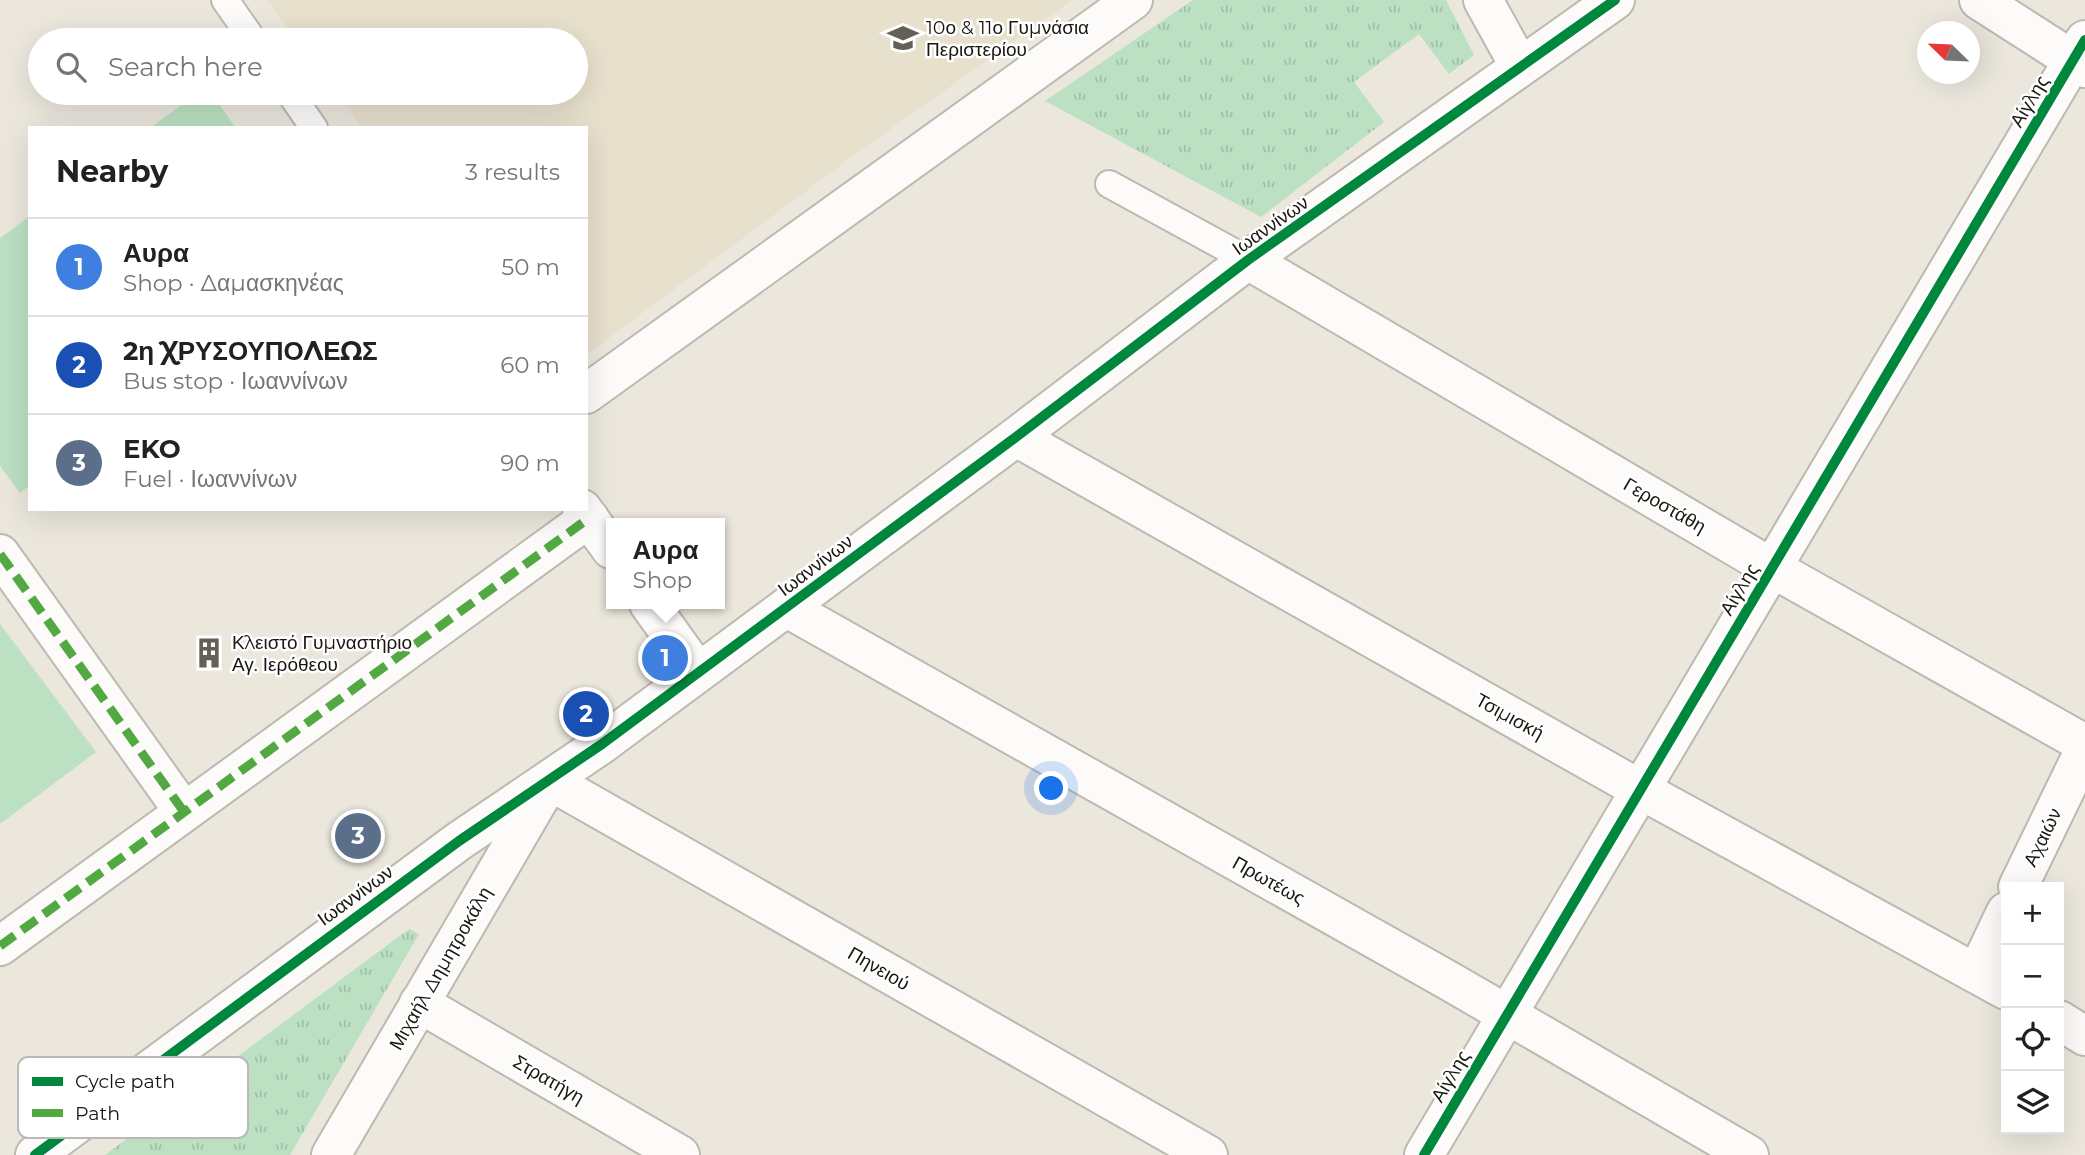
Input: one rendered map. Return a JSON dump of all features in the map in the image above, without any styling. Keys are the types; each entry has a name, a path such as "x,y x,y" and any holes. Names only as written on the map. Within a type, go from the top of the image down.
{"street":[{"path":"588,393 1133,0"},
{"path":"1483,0 1520,67"},
{"name":"Ιωαννίνων","path":"167,1057 459,841 602,744 1248,260 1615,0"},
{"path":"1979,0 2081,56"},
{"name":"Αίγλης","path":"1424,1155 1772,568 2081,56"},
{"name":"Γεροστάθη","path":"1248,260 1772,568 2085,746"},
{"name":"Τσιμισκή","path":"1016,436 1641,790 1991,981"},
{"path":"0,946 586,514 606,542"},
{"path":"0,554 184,812"},
{"name":"Πρωτέως","path":"786,608 1451,982 1749,1155"},
{"path":"653,609 698,672"},
{"name":"Αχαιών","path":"2020,882 2085,746"},
{"name":"Μιχαήλ Δημητροκάλη","path":"331,1155 550,781"},
{"name":"Πηνειού","path":"550,781 1208,1155"},
{"path":"1991,981 2001,935"},
{"name":"Στρατήγη","path":"419,1003 680,1155"},
{"path":"2064,1023 2085,1035"},
{"name":"Ιωαννίνων","path":"35,1155 58,1138"}],"lane":[{"path":"225,0 245,28"},
{"path":"298,105 313,126"},
{"path":"1109,184 1248,260"}],"shaded area":[{"path":"267,0 1072,0 861,150 588,354 588,126 361,126 345,105 588,105 588,28 288,28"}],"green space":[{"path":"1193,0 1446,0 1474,55 1449,74 1419,34 1354,82 1384,122 1261,217 1045,101"},
{"path":"182,105 220,105 235,126 153,126"},
{"path":"28,217 28,487 20,493 0,466 0,238"},
{"path":"0,624 96,752 0,824"},
{"path":"409,929 419,934 290,1155 105,1155 128,1138 248,1138 248,1057 237,1057"}],"marked path":[{"path":"0,946 589,518"},
{"path":"0,554 184,812"}],"cycle path":[{"path":"167,1057 459,841 602,744 1016,437 1248,260 1615,0"},
{"path":"1424,1155 2085,40"},
{"path":"35,1155 58,1138"}],"place":[{"name":"10ο & 11ο Γυμνάσια Περιστερίου","path":"903,38"},
{"name":"Κλειστό Γυμναστήριο Αγ. Ιερόθεου","path":"209,653"},
{"name":"Αυρα","path":"665,658"},
{"name":"2η ΧΡΥΣΟΥΠΟΛΕΩΣ","path":"586,714"},
{"name":"EKO","path":"358,836"}]}
